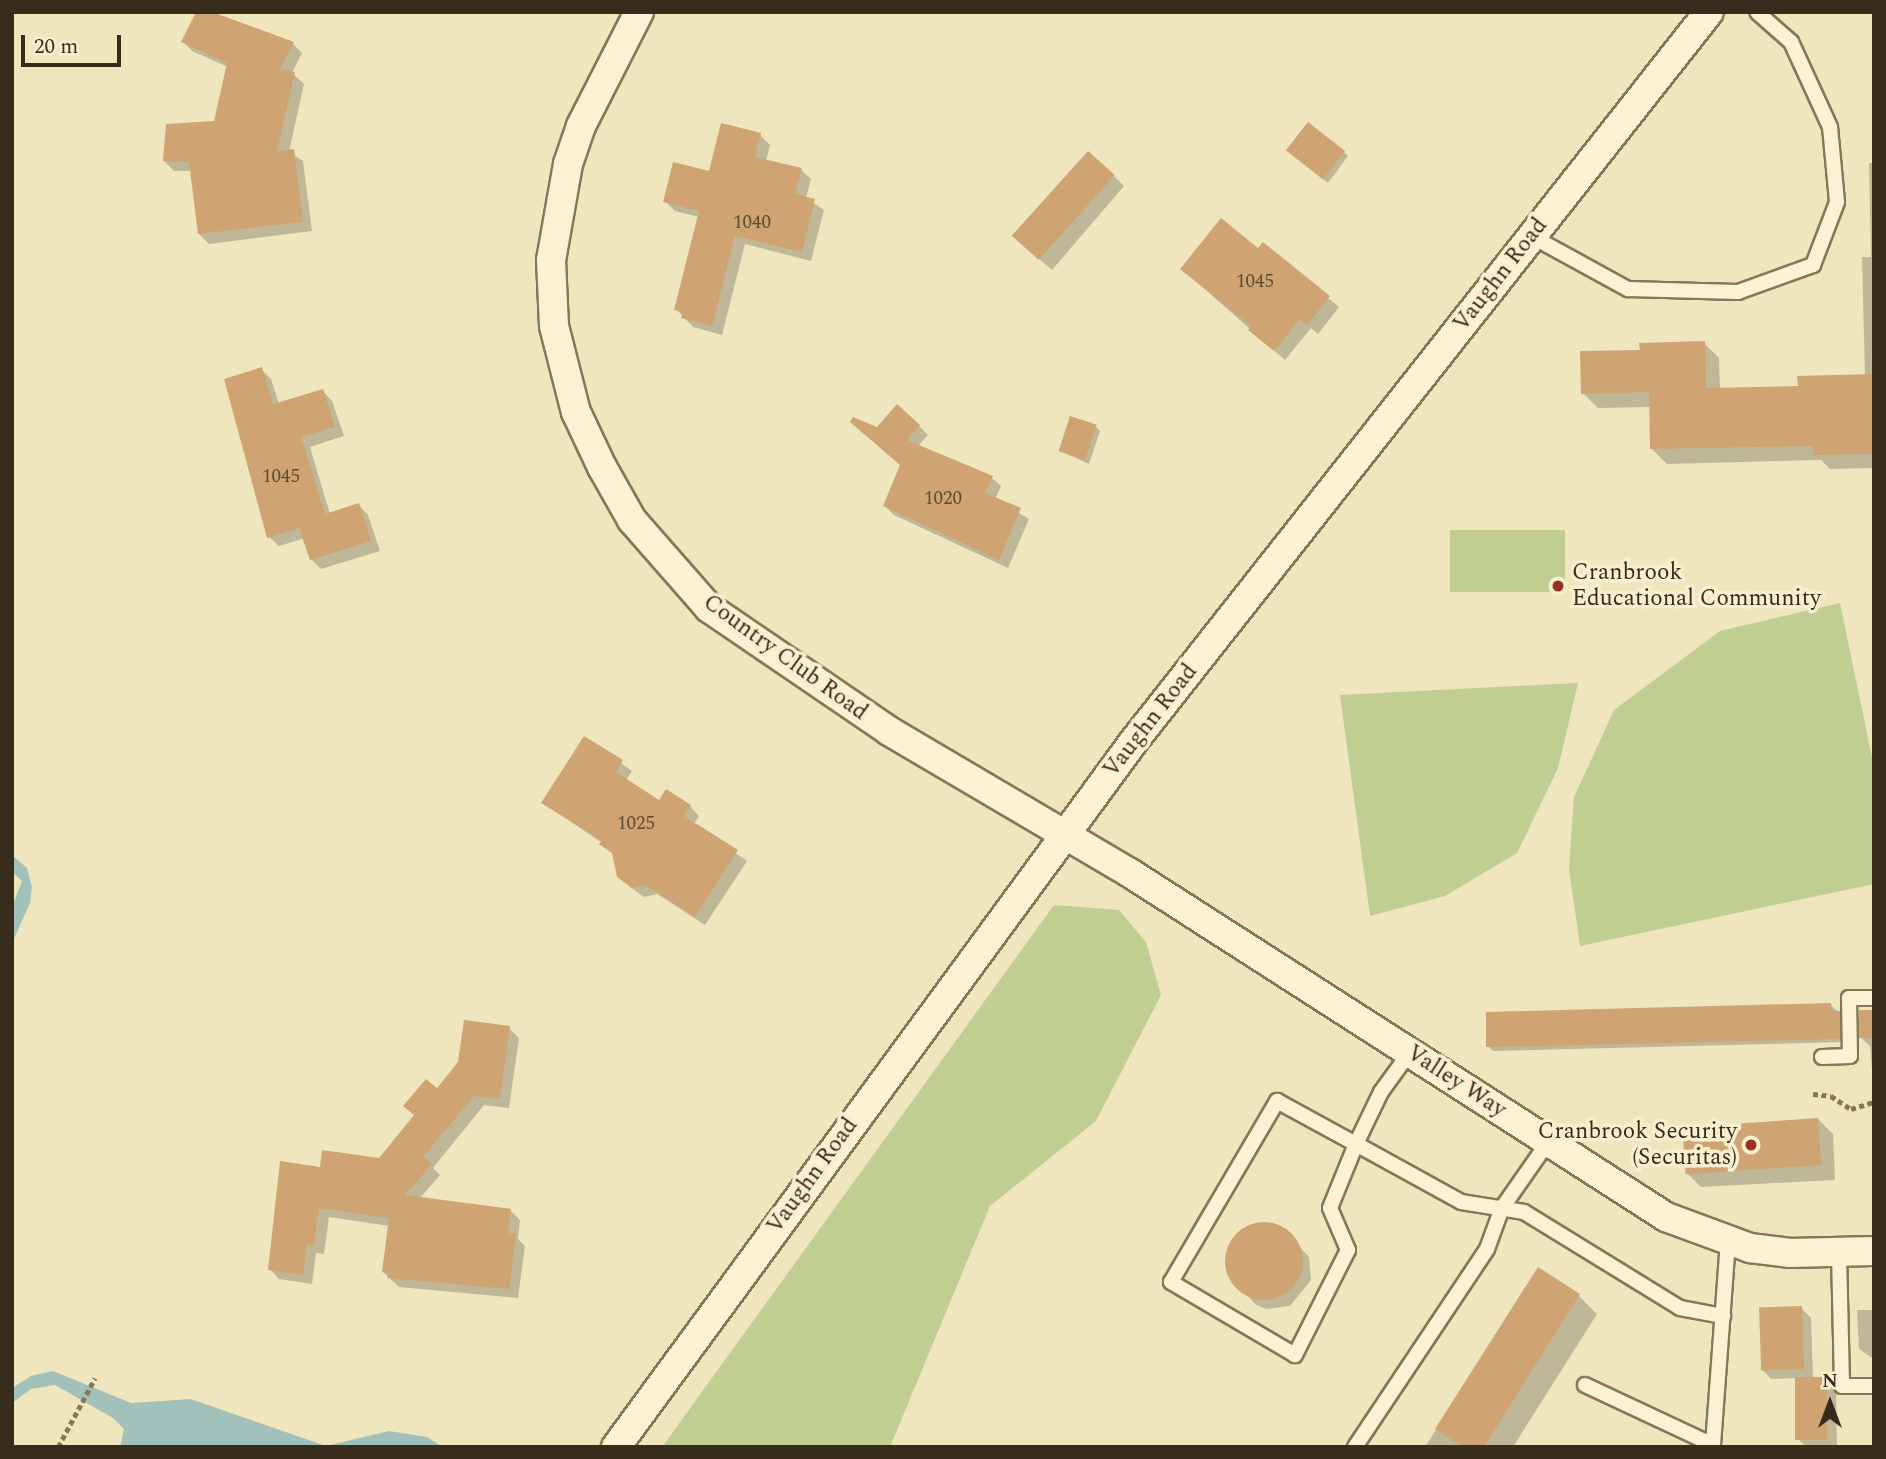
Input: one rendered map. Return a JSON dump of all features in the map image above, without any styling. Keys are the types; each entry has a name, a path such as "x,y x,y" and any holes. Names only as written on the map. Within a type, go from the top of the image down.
{"street":[{"name":"Country Club Road","path":"639,12 581,127 563,185 551,260 551,299 563,372 602,467 632,520 709,608 889,732 1065,833"},
{"name":"Vaughn Road","path":"616,1447 1065,833 1709,12"},
{"name":"Valley Way","path":"1065,833 1666,1217 1728,1242 1789,1253 1874,1251"}],"lane":[{"path":"1531,236 1628,289 1738,292 1813,265 1837,202 1830,127 1791,42 1757,12"},
{"path":"1822,1057 1850,1056 1849,999 1874,998"},
{"path":"1410,1052 1381,1092 1356,1144 1330,1208 1348,1250 1295,1355 1171,1282 1277,1101 1356,1144 1461,1202 1524,1212 1680,1308 1723,1317"},
{"path":"1355,1447 1487,1249 1502,1208 1548,1142"},
{"path":"1585,1385 1713,1445 1728,1242"},
{"path":"1839,1252 1842,1386 1874,1386"}],"path":[{"path":"1813,1094 1831,1096 1851,1109 1874,1102"},
{"path":"58,1447 82,1407 95,1378"}],"green space":[{"path":"1450,530 1565,530 1565,592 1450,592"},
{"path":"1840,603 1874,767 1874,884 1580,946 1569,869 1574,797 1614,710 1720,631"},
{"path":"1578,683 1558,768 1517,853 1445,896 1370,916 1340,695"},
{"path":"1054,905 1119,910 1146,942 1161,995 1096,1121 990,1206 890,1447 662,1447"}],"water":[{"path":"12,855 27,868 32,887 30,903 12,943 12,907 22,881 12,872"},
{"path":"53,1371 131,1403 191,1399 326,1446 389,1431 427,1437 443,1447 120,1447 124,1429 113,1418 55,1385 31,1389 12,1403 12,1388 31,1376"}],"building":[{"path":"196,12 212,12 294,42 280,69 295,72 277,151 294,149 303,222 198,234 189,162 163,161 166,124 214,121 227,63 181,42"},
{"path":"1308,122 1345,151 1323,179 1286,150"},
{"path":"721,123 761,133 755,157 802,168 795,194 815,199 802,252 735,236 712,326 681,318 683,312 674,310 699,211 663,202 673,162 709,171"},
{"path":"1088,151 1115,175 1038,260 1012,236"},
{"path":"1221,218 1258,248 1263,242 1330,296 1307,325 1300,319 1274,351 1248,330 1251,326 1180,269"},
{"path":"1705,341 1706,388 1798,386 1797,376 1874,374 1874,454 1813,455 1813,446 1650,449 1649,392 1581,394 1580,351 1640,350 1639,343"},
{"path":"262,367 273,404 323,389 335,427 301,437 325,514 359,503 371,541 310,560 299,528 267,538 224,379"},
{"path":"897,404 920,425 907,440 993,476 985,493 1021,508 999,560 883,506 900,465 850,422 853,417 877,427"},
{"path":"1070,416 1097,425 1085,460 1059,451"},
{"path":"584,736 623,760 616,772 659,800 666,789 691,805 684,816 738,850 695,917 646,885 632,888 617,877 612,853 599,844 602,841 541,803"},
{"path":"1831,1003 1832,1011 1840,1011 1840,1039 1486,1047 1486,1012"},
{"path":"1859,1010 1874,1010 1874,1038 1859,1038"},
{"path":"464,1020 510,1026 500,1099 474,1096 423,1157 432,1164 405,1195 511,1209 508,1233 516,1234 509,1289 387,1278 388,1273 382,1272 389,1218 319,1208 314,1246 307,1244 303,1275 268,1270 280,1161 320,1167 322,1150 379,1158 414,1115 403,1106 426,1079 437,1088 458,1062"},
{"name":"Cranbrook Security (Securitas)","path":"1818,1118 1821,1165 1686,1174 1682,1127"},
{"path":"1264,1222 1279,1225 1296,1239 1303,1261 1300,1276 1286,1293 1264,1300 1249,1297 1232,1283 1225,1261 1228,1246 1242,1229"},
{"path":"1538,1267 1580,1294 1484,1447 1463,1447 1435,1429"},
{"path":"1802,1306 1804,1369 1761,1370 1759,1308"},
{"path":"1795,1377 1827,1377 1827,1440 1795,1440"}],"place":[{"name":"Cranbrook Educational Community","path":"1558,586"},
{"name":"Cranbrook Security (Securitas)","path":"1751,1145"}]}
